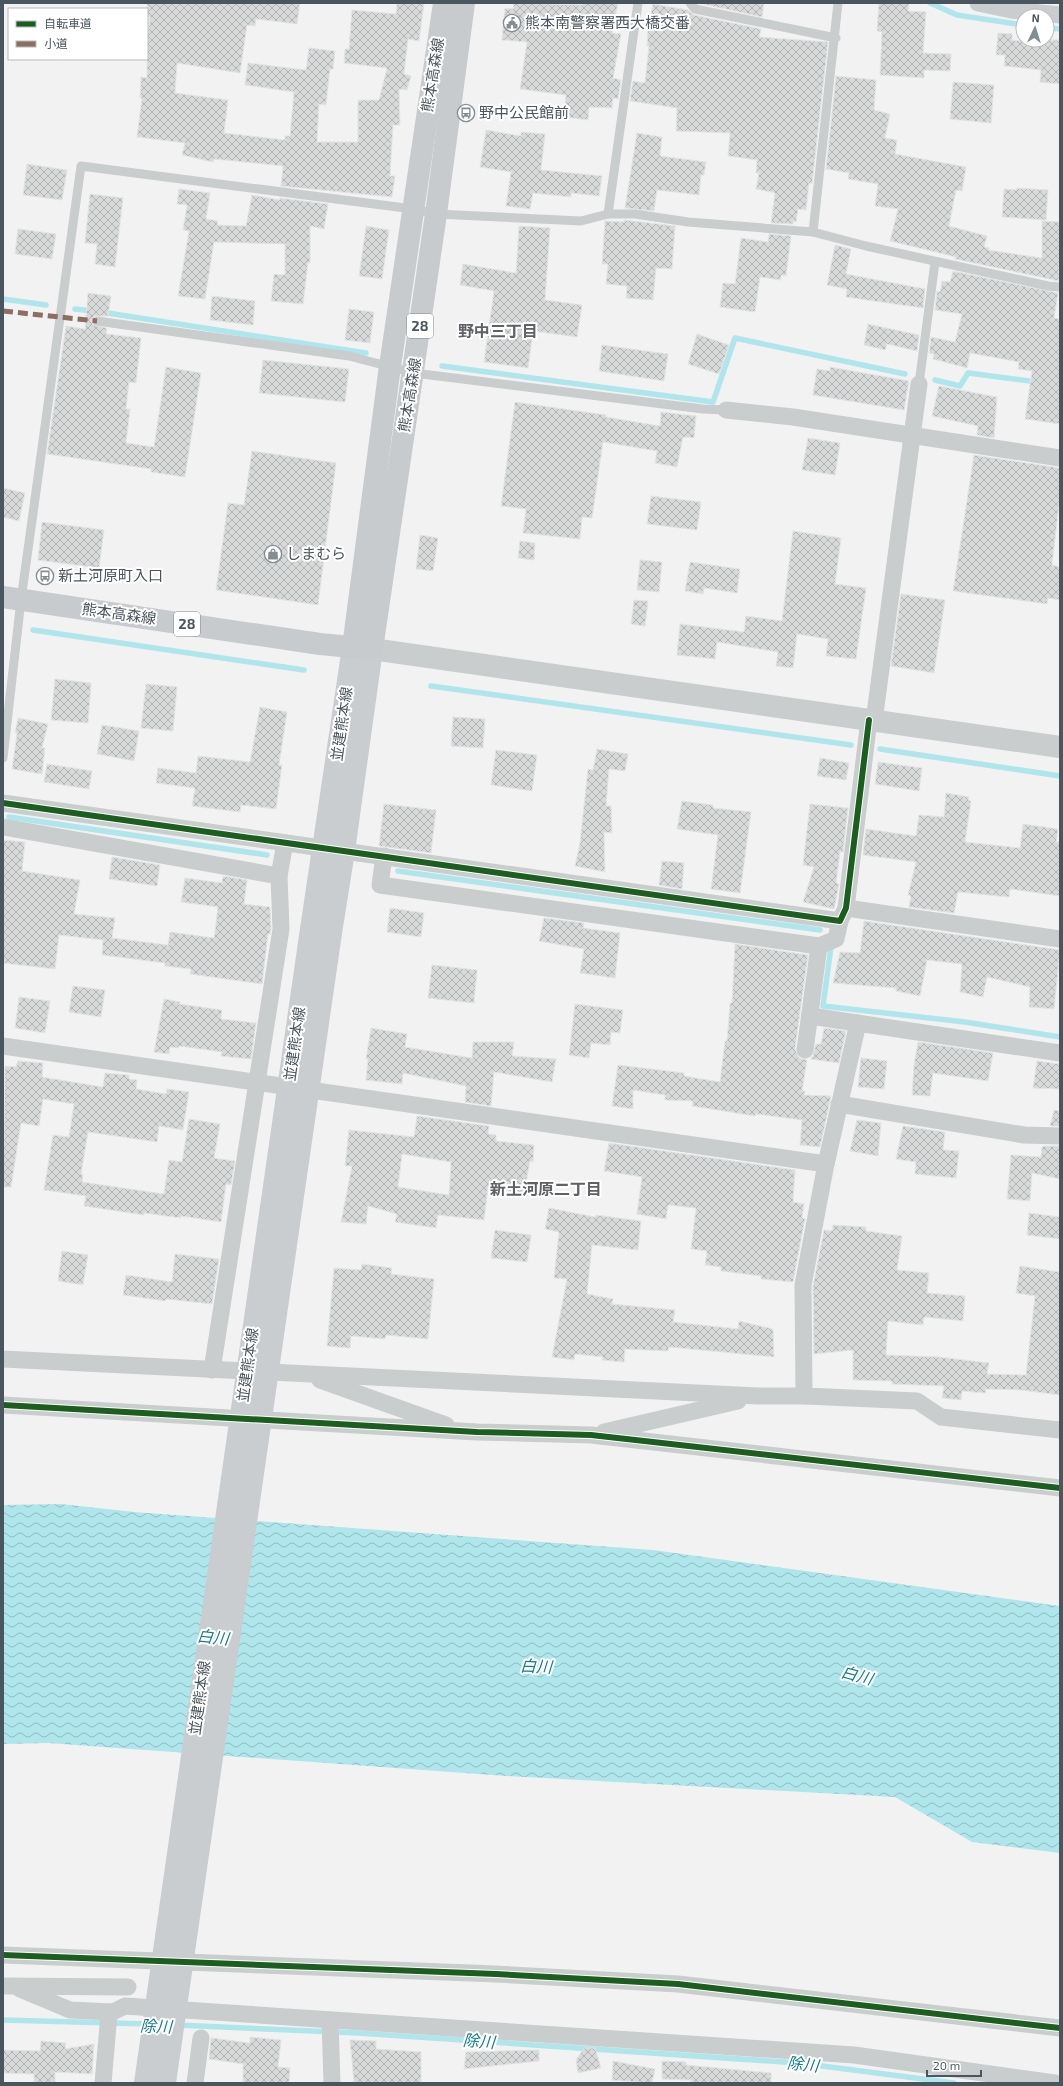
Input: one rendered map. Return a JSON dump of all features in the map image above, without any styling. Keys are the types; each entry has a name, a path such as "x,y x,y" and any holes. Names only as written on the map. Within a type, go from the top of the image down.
{"main road":[{"name":"熊本高森線","path":"362,648 390,366 444,3"},
{"name":"熊本高森線","path":"362,648 414,372 464,3"},
{"name":"熊本高森線","path":"12,598 312,643 362,648"},
{"name":"並建熊本線","path":"144,2083 334,850 362,648"},
{"name":"並建熊本線","path":"165,2083 321,931"}],"street":[{"path":"978,3 1011,10 1060,15"},
{"path":"384,856 380,885 819,946 836,939 843,914 919,384"},
{"path":"726,410 793,417 1060,458"},
{"path":"362,648 1060,747"},
{"path":"3,803 334,850 843,914 1060,939"},
{"path":"3,827 279,876"},
{"path":"212,1370 281,929 279,876 285,843"},
{"path":"805,1050 819,946"},
{"path":"810,1016 1060,1053"},
{"path":"806,1396 804,1392 803,1285 826,1164 858,1023"},
{"path":"3,1046 826,1164"},
{"path":"840,1104 1024,1135 1060,1136"},
{"path":"3,1359 758,1396 806,1396 917,1402 941,1417 1060,1430"},
{"path":"303,1374 465,1431"},
{"path":"590,1435 758,1396"},
{"path":"3,1405 465,1431 590,1435 1060,1488"},
{"path":"3,1955 496,1974 678,1984 1060,2028"},
{"path":"8,1986 128,1987"},
{"path":"8,1986 70,2010 112,2012 125,2006 330,2021 854,2055 1055,2083"},
{"path":"103,2083 109,2014 112,2012"},
{"path":"330,2021 332,2083"},
{"path":"195,2083 201,2038"}],"lane":[{"path":"608,214 638,3"},
{"path":"690,3 694,9 836,38"},
{"path":"813,232 836,38 838,3"},
{"path":"3,758 12,598 81,166 413,209 436,214 580,221 608,214 635,214 688,222 813,232 935,262 1048,286 1060,287"},
{"path":"919,384 935,262"},
{"path":"97,321 349,356 414,372 703,410 726,410"}],"water":[{"name":"白川","path":"61,1504 134,1512 653,1550 1060,1606 1060,1853 972,1842 895,1797 506,1776 48,1743 3,1744 3,1505"}],"building":[{"path":"147,3 300,3 297,24 256,19 255,26 247,25 240,73 177,63 175,93 228,100 224,133 285,140 285,136 290,136 294,92 245,85 248,63 306,70 309,48 335,51 333,69 330,69 326,105 319,104 317,142 358,142 358,100 379,100 387,68 344,63 345,49 349,49 352,10 396,14 397,3 424,3 419,41 408,39 404,74 411,76 407,90 399,89 400,125 393,125 390,176 395,176 392,197 281,186 283,166 214,159 213,162 182,155 185,143 137,137 142,98 140,98 141,77 147,78 150,17 148,16"},
{"path":"514,3 582,5 583,3 618,3 612,33 621,34 613,78 621,80 618,99 613,98 612,108 589,107 588,120 564,117 566,95 520,89 527,42 502,40 505,8 513,9"},
{"path":"698,3 764,3 762,17"},
{"path":"879,3 909,3 908,11 926,12 923,53 951,54 950,71 924,70 924,78 880,75 882,32 877,31"},
{"path":"653,4 688,10 694,15 761,29 759,37 828,42 812,184 809,183 806,210 798,209 796,222 793,221 793,224 771,223 775,193 756,189 759,173 756,173 757,160 728,156 730,133 676,131 677,108 630,101 633,81 645,83 649,46 647,46 648,29"},
{"path":"998,33 1012,34 1012,40 1015,40 1015,48 1055,48 1055,40 1060,40 1060,84 1040,82 1041,70 1004,66 1005,55 996,55"},
{"path":"836,76 876,80 874,110 890,114 885,138 897,140 895,154 966,167 962,191 956,190 949,226 987,236 984,247 989,248 988,250 1042,258 1042,221 1060,222 1059,281 955,259 956,257 890,241 898,209 875,206 878,184 848,179 849,173 826,169"},
{"path":"953,82 994,85 991,123 950,119"},
{"path":"486,130 521,136 521,132 545,134 541,170 602,176 599,196 571,193 571,197 533,193 530,209 506,206 511,172 480,167"},
{"path":"637,133 662,137 660,156 706,162 704,175 701,175 699,195 657,190 654,211 625,208"},
{"path":"27,164 67,170 62,200 23,195"},
{"path":"1017,188 1048,190 1046,220 1002,217 1004,189 1016,190"},
{"path":"179,189 210,193 206,219 218,221 217,225 246,226 252,195 280,200 280,198 328,204 324,229 310,226 310,263 308,263 303,304 271,301 274,274 285,275 285,244 214,242 205,299 178,296 189,231 183,230 187,205 177,204"},
{"path":"90,194 123,198 115,267 95,264 97,244 85,243"},
{"path":"624,220 675,226 672,269 656,268 653,300 626,298 627,286 606,284 608,264 602,264 605,221 624,222"},
{"path":"366,226 389,230 382,279 359,276"},
{"path":"519,226 550,228 545,300 582,305 577,337 533,331 528,368 484,362 494,291 460,285 463,264 516,273"},
{"path":"18,229 56,234 52,259 15,254"},
{"path":"769,234 791,236 786,276 781,275 781,280 760,277 755,312 720,307 723,283 735,284 741,238 768,242"},
{"path":"835,245 851,249 846,274 925,289 923,308 846,297 847,289 827,285"},
{"path":"953,271 1058,293 1054,318 1060,319 1060,424 1025,419 1032,371 1018,369 1019,362 970,353 967,368 933,359 934,354 929,353 931,337 955,342 962,314 935,310 937,291 940,292 942,281 950,282"},
{"path":"88,293 111,296 108,316 94,316 91,321 93,325 107,328 106,334 141,338 136,383 129,382 126,409 130,409 126,443 154,447 166,367 201,373 185,477 151,472 151,469 47,454 66,326 85,329"},
{"path":"212,296 255,301 253,325 210,320"},
{"path":"349,309 374,312 370,343 345,340"},
{"path":"868,324 919,335 917,351 887,344 885,350 864,345"},
{"path":"697,334 729,345 719,374 688,364"},
{"path":"602,345 668,354 664,381 599,371"},
{"path":"263,360 349,369 345,402 259,393"},
{"path":"830,367 909,381 904,410 813,395 817,369 830,371"},
{"path":"939,386 997,397 994,438 977,435 978,426 932,416"},
{"path":"515,402 606,415 606,417 660,426 661,412 696,416 694,438 683,437 677,467 655,463 657,451 603,442 592,518 582,517 580,539 523,533 526,509 501,506"},
{"path":"808,438 840,443 835,475 802,470"},
{"name":"しまむら","path":"252,451 336,463 318,605 216,590 228,503 244,505"},
{"path":"974,455 1060,468 1060,496 1052,565 1060,567 1060,600 1048,598 1047,604 953,591"},
{"path":"3,488 25,493 19,521 3,517"},
{"path":"651,496 701,502 697,530 647,524"},
{"path":"42,522 104,530 99,568 38,560"},
{"path":"793,531 841,538 835,584 866,588 856,659 826,656 828,639 797,634 793,668 776,666 778,652 717,642 715,659 677,655 680,624 744,632 746,616 782,621"},
{"path":"420,535 438,538 433,571 416,569"},
{"path":"520,541 535,543 534,560 518,558"},
{"path":"640,560 662,562 659,592 637,590"},
{"path":"690,562 740,569 737,593 704,588 703,594 685,591"},
{"path":"901,594 945,600 934,673 891,666"},
{"path":"634,600 648,601 645,626 631,624"},
{"path":"55,679 91,683 88,723 51,720"},
{"path":"146,684 177,687 173,731 141,728"},
{"path":"260,707 287,712 279,765 282,765 276,809 241,805 240,812 192,806 195,788 156,783 158,768 196,773 198,756 250,762"},
{"path":"453,717 485,719 483,748 451,746"},
{"path":"18,718 48,724 42,748 45,748 42,774 12,769 17,733 15,733"},
{"path":"102,725 139,731 134,761 97,754"},
{"path":"597,749 628,754 625,771 609,769 606,806 611,806 612,833 604,832 605,872 575,866 580,843 588,769 593,770"},
{"path":"496,750 537,755 532,791 491,785"},
{"path":"820,758 849,763 846,780 817,776"},
{"path":"878,762 922,768 919,791 875,784"},
{"path":"47,764 92,771 89,789 44,782"},
{"path":"946,793 969,797 968,800 971,801 965,842 1020,848 1023,824 1058,829 1056,842 1060,842 1060,896 1010,889 1009,897 958,892 954,913 909,907 911,896 908,895 916,862 863,855 866,829 916,836 919,815 944,817"},
{"path":"682,801 713,805 713,808 751,812 740,893 711,889 718,835 677,829"},
{"path":"384,804 436,810 431,853 379,846"},
{"path":"810,804 848,808 843,852 840,852 836,883 839,884 834,909 803,902 814,867 803,865"},
{"path":"3,840 25,842 22,871 80,880 74,914 115,918 112,938 168,945 170,932 214,938 218,907 181,902 185,878 222,883 223,876 247,880 244,904 270,907 271,928 270,934 268,934 262,984 190,974 191,969 165,966 165,963 102,955 103,940 59,935 55,969 3,963"},
{"path":"112,857 160,865 157,886 109,879"},
{"path":"662,861 684,863 682,889 659,885"},
{"path":"390,908 424,913 421,937 387,932"},
{"path":"544,918 584,923 583,928 620,933 615,978 580,973 584,949 539,941"},
{"path":"864,921 1060,950 1054,1009 1029,1007 1030,987 987,977 983,997 960,992 962,964 927,960 920,996 896,991 896,988 833,983 840,952 860,953"},
{"path":"735,944 808,955 795,1049 799,1058 807,1060 802,1091 805,1091 804,1095 831,1096 820,1147 800,1145 802,1120 756,1114 755,1116 692,1106 693,1101 665,1100 665,1095 633,1090 633,1109 612,1106 618,1065 684,1073 684,1076 720,1082 725,1041 727,1041 730,1003 732,1003"},
{"path":"432,965 477,970 474,1003 428,998"},
{"path":"73,986 105,990 101,1017 69,1012"},
{"path":"19,997 50,1001 45,1033 15,1028"},
{"path":"164,999 180,1002 179,1004 222,1010 221,1019 256,1023 251,1059 221,1056 222,1052 179,1046 178,1048 170,1047 169,1054 154,1052"},
{"path":"575,1004 623,1010 620,1033 611,1032 610,1045 591,1043 589,1058 569,1055"},
{"path":"371,1028 407,1034 405,1047 472,1058 473,1042 514,1042 512,1056 556,1059 552,1082 494,1072 491,1106 465,1102 466,1086 403,1073 402,1084 366,1080 368,1059 366,1059"},
{"path":"824,1028 846,1031 839,1063 810,1059 813,1056 816,1044 821,1044"},
{"path":"918,1042 993,1053 988,1081 933,1073 930,1096 912,1095 914,1065"},
{"path":"861,1058 887,1061 884,1089 858,1087"},
{"path":"18,1061 43,1063 42,1077 103,1087 105,1073 129,1075 129,1079 137,1080 136,1089 166,1094 167,1089 189,1092 183,1130 159,1126 157,1142 88,1132 81,1174 83,1175 82,1182 164,1194 169,1160 182,1162 189,1119 220,1124 214,1158 235,1161 231,1185 226,1184 221,1222 181,1216 181,1218 144,1213 144,1215 84,1206 86,1196 44,1190 53,1135 69,1137 74,1104 43,1099 39,1126 21,1123 11,1187 3,1187 5,1066 16,1067"},
{"path":"1037,1061 1060,1064 1060,1089 1033,1088"},
{"path":"1054,1110 1060,1111 1060,1126 1050,1126"},
{"path":"417,1116 489,1126 488,1134 496,1135 496,1141 534,1145 533,1162 530,1161 524,1194 488,1187 484,1220 438,1215 436,1228 395,1222 397,1214 368,1206 366,1224 341,1222 352,1166 345,1166 349,1130 414,1137","holes":["402,1154 451,1162 449,1195 398,1187"]},
{"path":"857,1120 881,1123 878,1156 850,1151"},
{"path":"903,1126 945,1132 943,1150 959,1151 956,1178 915,1174 916,1162 896,1159"},
{"path":"609,1143 795,1170 793,1202 804,1204 802,1218 805,1219 793,1282 761,1279 761,1276 721,1271 721,1267 705,1265 707,1251 691,1249 696,1208 668,1205 666,1219 637,1214 642,1177 604,1171"},
{"path":"1060,1146 1060,1179 1032,1173 1030,1201 1007,1199 1011,1155 1041,1157 1042,1147"},
{"path":"549,1208 595,1217 596,1215 641,1221 638,1250 592,1245 587,1294 613,1299 612,1304 675,1310 673,1322 738,1329 739,1321 773,1329 774,1357 669,1347 668,1351 625,1349 624,1362 602,1360 603,1357 575,1354 574,1360 552,1357 567,1279 554,1278 559,1232 545,1229"},
{"path":"1029,1213 1060,1217 1060,1239 1027,1235"},
{"path":"833,1225 866,1227 866,1231 902,1236 897,1270 929,1273 927,1293 965,1296 963,1321 924,1317 923,1325 888,1321 886,1355 939,1357 989,1363 987,1374 1026,1375 1035,1296 1016,1293 1020,1266 1060,1272 1060,1395 1021,1390 986,1389 985,1393 962,1391 961,1400 942,1398 944,1386 892,1384 892,1381 853,1380 853,1350 814,1354 813,1286 824,1230 832,1231"},
{"path":"495,1230 531,1235 527,1262 491,1258"},
{"path":"62,1251 88,1255 83,1285 58,1281"},
{"path":"175,1254 219,1259 212,1304 166,1299 165,1301 123,1295 126,1275 172,1282"},
{"path":"362,1264 392,1268 391,1274 434,1279 428,1339 386,1335 385,1339 351,1336 350,1348 327,1346 334,1268 361,1270"},
{"path":"250,2037 281,2040 278,2067 290,2068 289,2083 243,2083 243,2064 209,2059 211,2038 250,2043"},
{"path":"350,2040 376,2041 376,2049 421,2052 421,2083 354,2083"},
{"path":"41,2041 66,2043 65,2049 94,2044 92,2074 55,2072 55,2083 34,2083 34,2074 3,2073 3,2050 40,2051"},
{"path":"584,2048 595,2048 601,2068 578,2073 576,2060"},
{"path":"539,2050 539,2061 464,2069 466,2052"},
{"path":"613,2061 655,2069 652,2083 612,2080"},
{"path":"662,2061 686,2062 686,2065 771,2073 771,2083 691,2083 691,2080 662,2079"}],"waterway":[{"path":"930,3 957,15 1015,24"},
{"path":"1055,29 1060,29"},
{"path":"3,299 46,305"},
{"path":"75,309 93,311"},
{"path":"101,312 366,353"},
{"path":"442,366 713,402 735,338 905,374"},
{"path":"935,380 960,386 968,373 1038,382"},
{"path":"33,630 304,670"},
{"path":"431,686 851,745"},
{"path":"880,749 1060,776"},
{"path":"9,817 267,855"},
{"path":"398,871 820,930"},
{"path":"831,947 823,1006 965,1022 1060,1037"},
{"name":"除川","path":"3,2020 148,2024"},
{"name":"除川","path":"177,2025 358,2033 799,2063 954,2083"}],"marked path":[{"path":"3,311 97,321"}],"cycle path":[{"path":"3,803 840,921 846,908 869,720"},
{"path":"3,1405 477,1432 591,1435 1060,1488"},
{"path":"3,1955 496,1974 678,1984 1060,2028"}],"place":[{"name":"熊本南警察署西大橋交番","path":"512,23"},
{"name":"野中公民館前","path":"466,113"},
{"name":"しまむら","path":"273,554"},
{"name":"新土河原町入口","path":"45,576"}],"district":[{"name":"野中三丁目","path":"498,331"},
{"name":"新土河原二丁目","path":"546,1189"}]}
